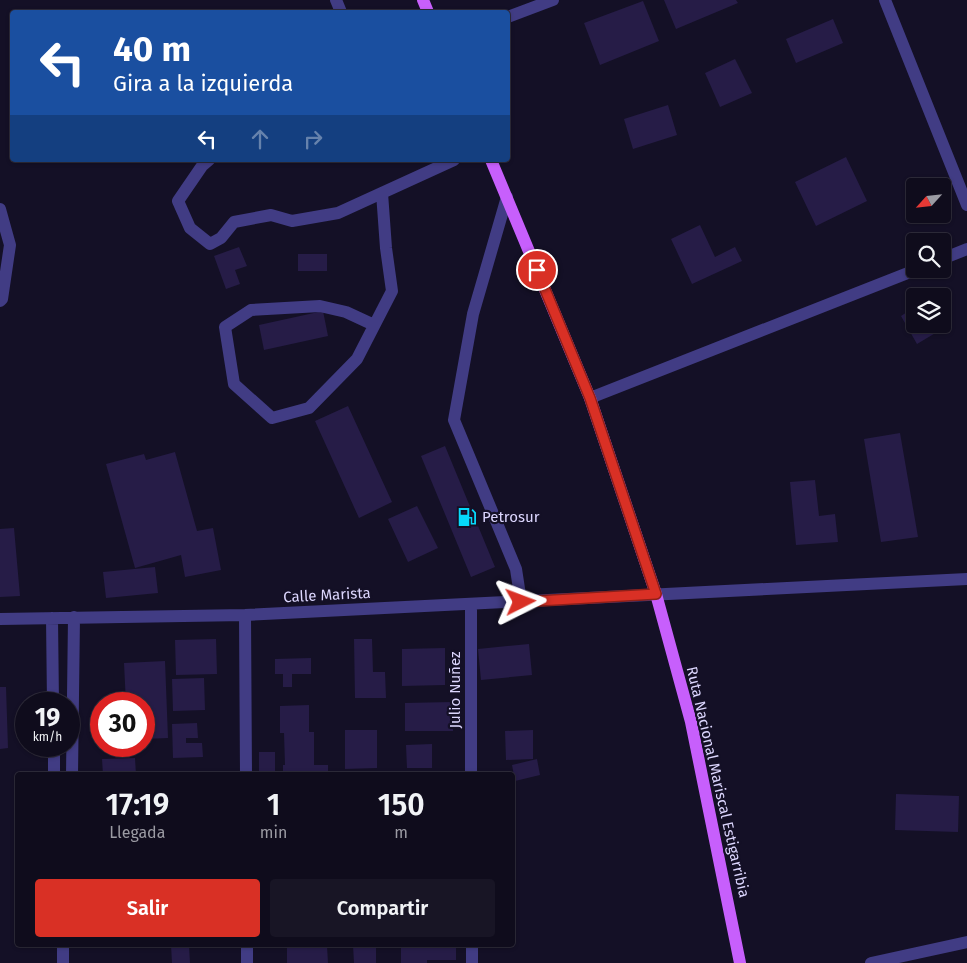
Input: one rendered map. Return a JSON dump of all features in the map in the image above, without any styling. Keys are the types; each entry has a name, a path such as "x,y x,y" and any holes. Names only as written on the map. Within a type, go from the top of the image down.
{"main road":[{"name":"Ruta Nacional Mariscal Estigarribia","path":"492,162 590,398 656,594 691,722 740,963"}],"street":[{"path":"510,16 553,0"},
{"path":"884,0 967,205"},
{"path":"206,162 178,201 190,228 210,244 221,238 234,222 271,215 292,221 338,213 450,162"},
{"path":"374,325 346,312 320,306 251,310 225,327 234,384 272,418 309,408 357,359 392,291 386,248 382,192"},
{"path":"507,196 473,314 454,420 516,569 521,602"},
{"path":"0,209 10,245 2,299 0,301"},
{"path":"951,255 967,249"},
{"path":"590,398 906,274"},
{"name":"Calle Marista","path":"0,619 245,615 967,579"},
{"name":"Julio Nuñez","path":"471,604 471,772"},
{"path":"245,615 246,772"},
{"path":"52,618 53,692"},
{"path":"72,772 74,618"},
{"path":"54,757 54,772"},
{"path":"872,963 967,942"},
{"path":"63,947 63,963"},
{"path":"247,947 247,963"},
{"path":"472,947 472,963"}],"building":[{"path":"664,0 736,0 738,3 676,29"},
{"path":"643,1 659,41 600,65 584,23"},
{"path":"833,19 843,43 796,63 786,39"},
{"path":"735,59 752,93 720,107 705,73"},
{"path":"668,105 677,135 633,149 624,119"},
{"path":"846,157 867,201 816,226 795,182"},
{"path":"700,225 715,257 735,247 742,261 692,284 671,239"},
{"path":"239,247 247,266 235,270 240,284 226,289 214,256"},
{"path":"298,254 327,254 327,271 298,271"},
{"path":"323,311 328,336 264,350 259,325"},
{"path":"906,313 906,325 901,316"},
{"path":"911,333 935,333 917,344"},
{"path":"348,406 392,502 359,518 315,421"},
{"path":"900,433 918,537 881,542 864,439"},
{"path":"445,446 495,567 471,577 421,456"},
{"path":"175,452 197,531 213,528 221,570 185,577 181,555 135,568 106,464 144,454 146,460"},
{"path":"815,480 819,516 835,514 838,542 796,545 790,482"},
{"path":"417,506 438,548 408,562 388,519"},
{"path":"14,528 20,596 0,597 0,529"},
{"path":"155,567 158,593 106,598 103,572"},
{"path":"216,639 217,674 176,675 175,640"},
{"path":"354,639 372,639 373,672 385,672 386,698 355,698"},
{"path":"529,644 532,675 481,680 478,649"},
{"path":"445,648 445,685 402,686 402,649"},
{"path":"311,658 311,674 292,674 292,687 283,687 283,674 275,674 275,659"},
{"path":"165,661 168,738 155,739 155,692 125,692 124,663"},
{"path":"204,678 205,710 173,711 172,679"},
{"path":"0,687 6,687 8,748 0,749"},
{"path":"452,702 453,731 405,731 405,703"},
{"path":"309,705 309,732 314,732 314,765 328,765 328,772 283,772 283,765 285,765 284,733 280,733 280,706"},
{"path":"197,723 198,738 186,738 186,743 202,743 203,757 173,758 172,724"},
{"path":"345,730 377,730 377,768 345,769"},
{"path":"533,730 533,759 506,760 505,731"},
{"path":"432,744 432,768 407,768 406,745"},
{"path":"259,752 275,752 275,772 259,772"},
{"path":"135,758 136,772 103,772 102,759"},
{"path":"537,759 540,775 515,781 515,772 513,772 512,765"},
{"path":"896,794 959,796 958,832 895,830"},
{"path":"171,947 189,947 190,963 172,963"},
{"path":"287,947 327,947 328,963 287,963"},
{"path":"353,947 376,947 376,963 354,963"},
{"path":"401,947 456,947 456,960 427,960 427,963 401,963"}],"place":[{"name":"Petrosur","path":"467,517"}],"route":[{"path":"521,602 656,594 590,398 537,270"}]}
